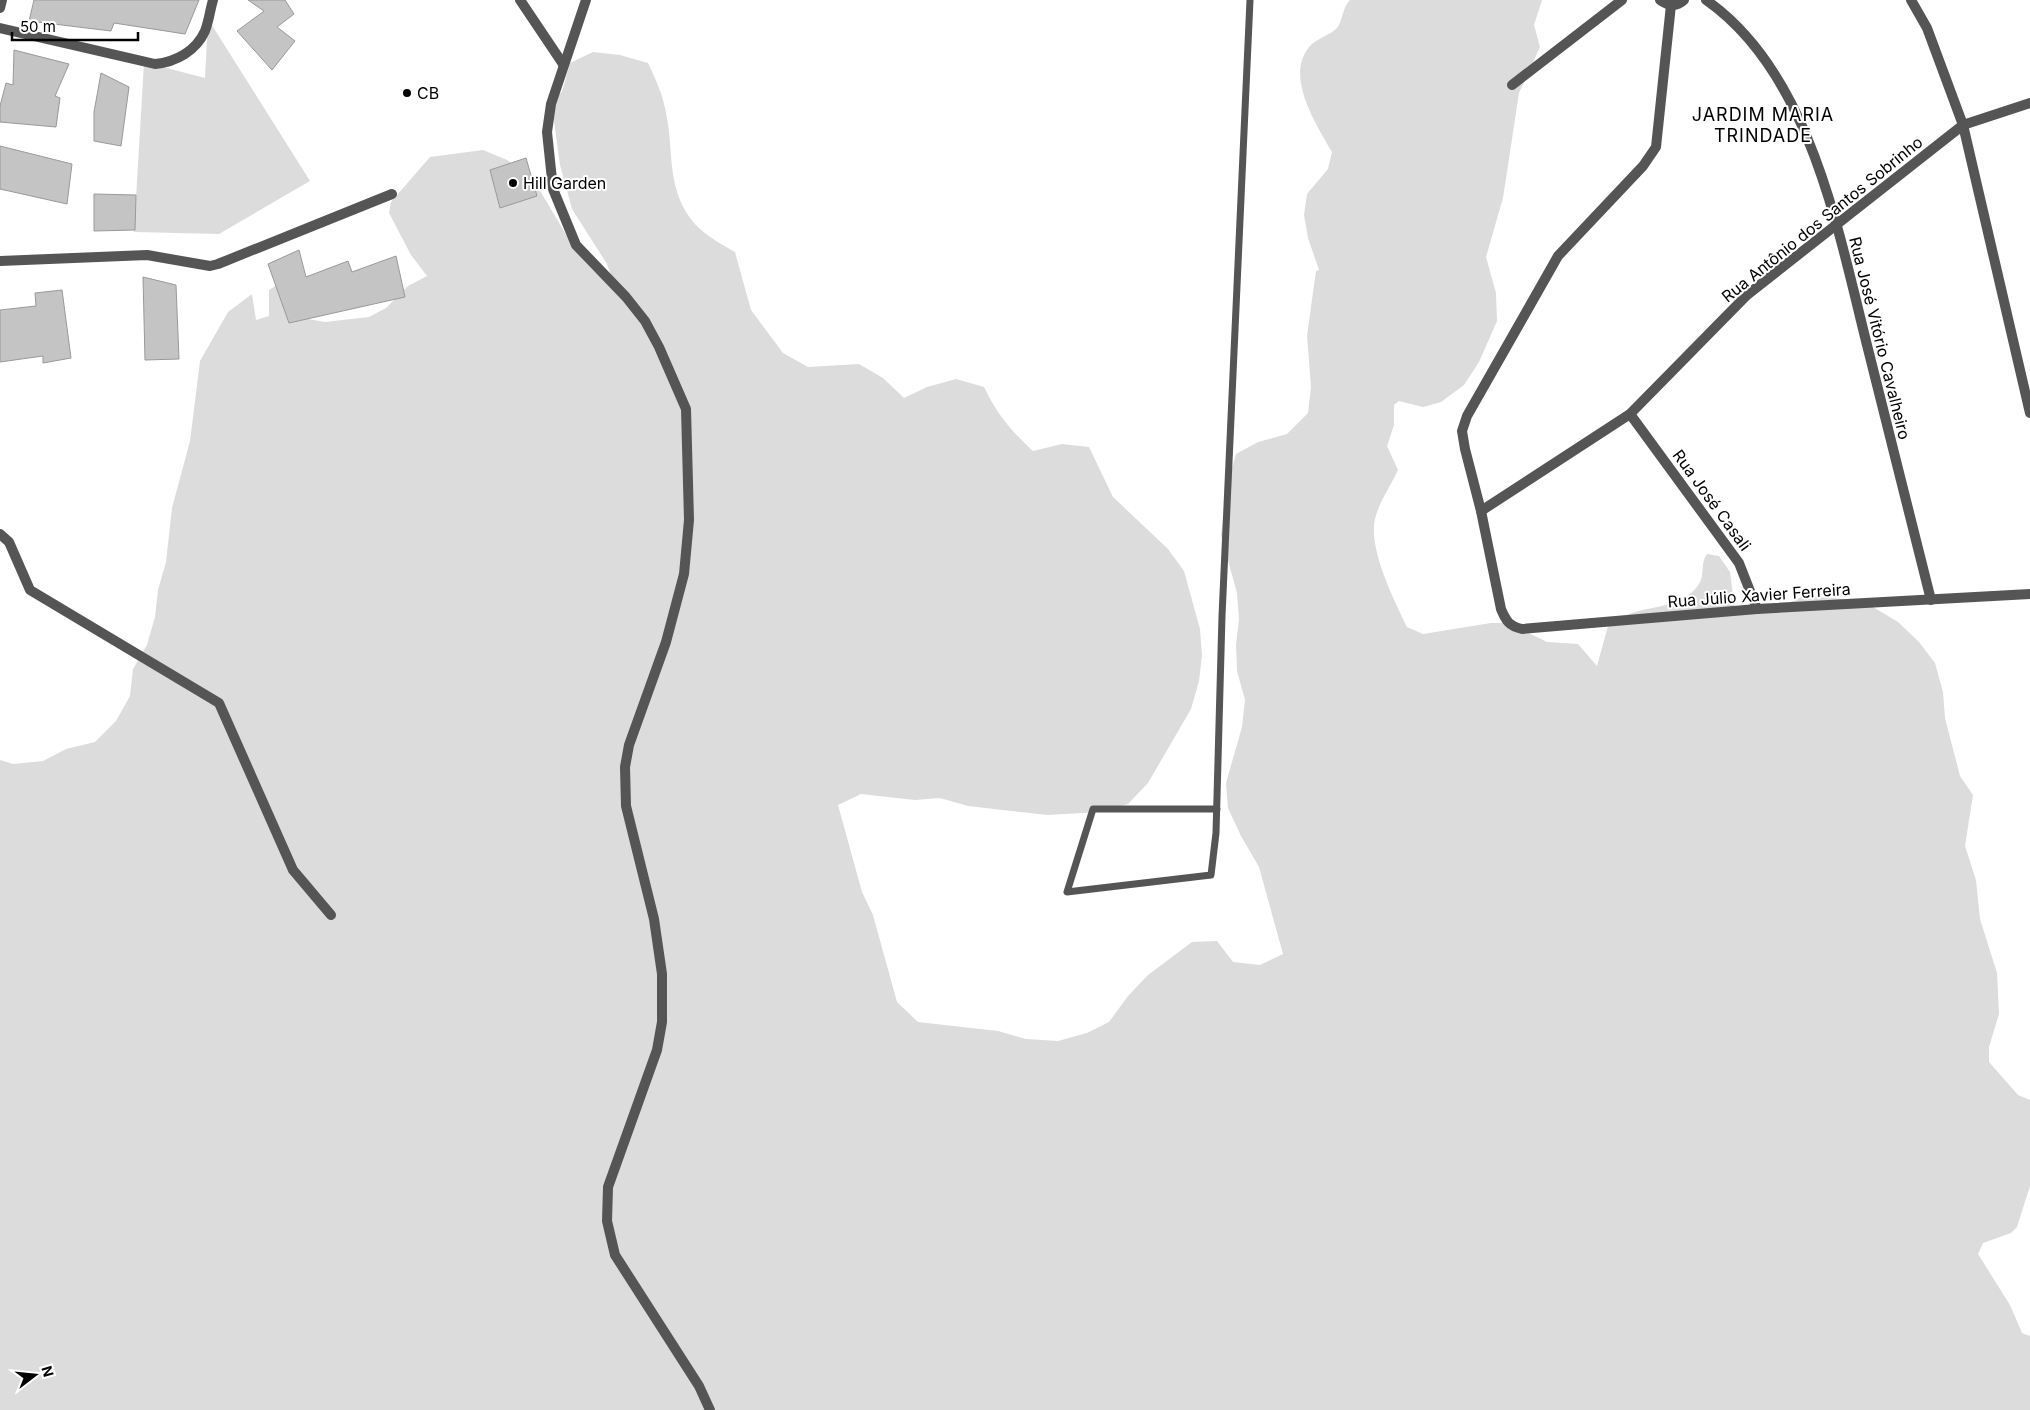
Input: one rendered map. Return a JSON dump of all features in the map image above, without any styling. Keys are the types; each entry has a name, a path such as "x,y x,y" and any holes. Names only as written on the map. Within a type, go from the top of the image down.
{"street":[{"path":"0,8 2,0"},
{"path":"0,28 155,64 166,63 179,59 205,31 213,0"},
{"path":"520,0 563,64"},
{"path":"586,0 551,104 547,132 553,189 576,244 626,297 645,321 659,347 686,409 689,520 684,574 666,642 629,745 625,767 626,806 654,919 662,974 662,1022 657,1050 608,1187 606,1221 615,1254 699,1386 710,1410"},
{"path":"1512,85 1622,0"},
{"path":"1660,0 1671,5 1684,0"},
{"name":"Rua José Vitório Cavalheiro","path":"1706,0 1725,13 1756,46 1784,87 1824,179 1931,600"},
{"path":"1911,0 1927,28 1963,125 2030,414"},
{"path":"1481,511 1462,431 1466,416 1558,256 1643,166 1656,147 1671,5"},
{"name":"Rua Antônio dos Santos Sobrinho","path":"1481,511 1630,414 1747,295 1963,125 2030,104"},
{"path":"0,261 148,255 210,266 392,194"},
{"name":"Rua José Casali","path":"1630,414 1739,563 1757,609"},
{"name":"Rua Júlio Xavier Ferreira","path":"1481,511 1501,609 1506,622 1513,627 1522,629 1757,609 2030,594"},
{"path":"0,534 9,542 30,590 219,703 294,870 332,915"}],"lane":[{"path":"1217,809 1093,809 1067,892 1211,875 1216,833 1217,809 1222,616 1250,0"}],"shaded area":[{"path":"1350,0 1542,0 1534,25 1540,47 1519,93 1503,198 1486,257 1496,293 1497,321 1479,362 1464,385 1441,402 1423,407 1399,401 1394,405 1394,425 1387,446 1398,470 1379,506 1374,531 1375,544 1384,574 1407,627 1423,634 1491,623 1508,623 1547,642 1578,644 1597,666 1608,626 1635,612 1665,605 1684,598 1699,584 1707,554 1719,556 1730,572 1735,610 1780,607 1803,596 1845,599 1873,607 1898,622 1919,642 1935,663 1943,692 1945,718 1960,776 1973,795 1965,846 1976,880 1980,919 1997,973 1999,1014 1989,1047 1989,1062 2018,1095 2030,1100 2030,1186 2017,1227 2011,1233 1983,1243 1978,1254 2010,1305 2022,1333 2030,1336 2030,1410 0,1410 0,760 13,764 43,761 66,749 95,742 116,721 130,696 133,669 147,645 155,617 158,590 166,562 172,508 190,441 200,361 228,312 252,294 256,320 269,316 269,290 277,285 299,314 308,319 325,322 369,317 386,308 408,286 427,276 411,255 389,213 391,202 430,157 483,150 507,160 532,177 568,238 614,285 607,264 572,209 560,165 554,121 555,97 562,92 570,63 593,52 620,55 648,63 665,106 674,179 682,205 699,228 735,252 751,310 783,353 808,367 859,364 883,378 904,398 927,387 956,379 984,387 1005,422 1033,451 1062,444 1089,447 1113,497 1168,549 1184,571 1200,629 1202,655 1199,681 1191,709 1148,783 1128,804 1099,812 1048,815 968,806 940,798 915,800 861,794 838,805 862,892 873,915 897,1002 918,1022 998,1031 1026,1039 1058,1041 1087,1033 1109,1022 1128,996 1148,975 1192,942 1217,941 1233,962 1260,965 1283,954 1259,867 1241,836 1228,808 1226,783 1242,727 1245,700 1237,671 1236,645 1239,619 1237,593 1221,535 1228,482 1236,454 1258,442 1287,434 1308,413 1311,387 1307,336 1316,271 1319,270 1308,238 1304,215 1307,194 1328,169 1332,152 1318,128 1305,99 1300,70 1303,57 1311,45 1337,28 1345,7"},
{"path":"208,19 310,181 219,234 134,232 144,62 205,78"}],"building":[{"path":"34,0 199,0 185,34 114,23 111,31 29,21"},
{"path":"248,0 285,0 294,14 277,27 295,41 272,70 237,31 264,11"},
{"path":"14,50 69,64 55,96 60,98 56,127 0,122 0,106 6,83 13,85"},
{"path":"101,73 129,87 121,146 94,141 94,112"},
{"path":"0,146 72,164 67,204 0,189"},
{"name":"Hill Garden","path":"526,158 537,196 500,208 490,170"},
{"path":"94,194 136,195 135,230 94,231"},
{"path":"299,250 306,277 348,261 352,272 396,256 405,297 289,323 268,264"},
{"path":"143,277 176,285 179,359 145,360"},
{"path":"62,290 71,358 43,363 43,356 0,362 0,310 36,306 35,293"}],"place":[{"name":"CB","path":"407,93"},
{"name":"Hill Garden","path":"513,183"}],"district":[{"name":"JARDIM MARIA TRINDADE","path":"1763,124"}]}
